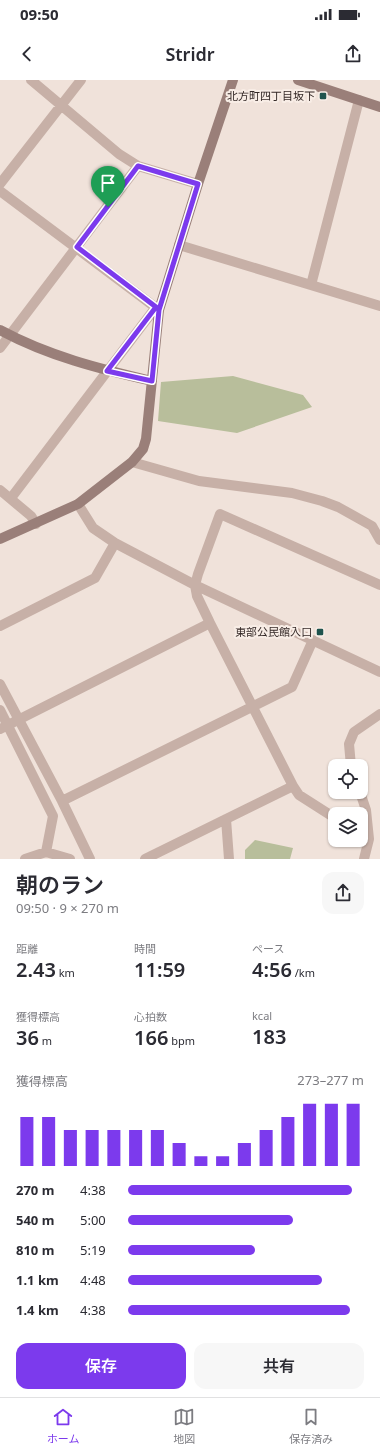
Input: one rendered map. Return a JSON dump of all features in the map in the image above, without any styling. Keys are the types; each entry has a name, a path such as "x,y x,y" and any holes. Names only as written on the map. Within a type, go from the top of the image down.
{"street":[{"path":"31,80 119,154 138,166 198,184"},
{"path":"0,184 81,80"},
{"path":"0,539 78,504 132,462 143,449 146,440 152,381 157,308 179,245 232,80"},
{"path":"298,80 380,107"},
{"path":"311,285 359,100"},
{"path":"0,348 138,166"},
{"path":"0,191 157,308"},
{"path":"179,245 380,306"},
{"path":"11,498 107,371 157,308"},
{"path":"0,330 55,355 107,371 152,381"},
{"path":"132,462 198,481 292,493 322,500 372,526 380,540"},
{"path":"0,490 31,516 36,524"},
{"path":"78,504 93,528 115,543 195,585 380,672"},
{"path":"328,814 299,795 293,786 210,623 197,596 195,585 220,514 380,585"},
{"path":"0,626 95,578 115,543"},
{"path":"4,727 210,623"},
{"path":"62,801 292,687 313,640"},
{"path":"0,684 20,719 90,859"},
{"path":"0,710 4,727 53,816 46,852"},
{"path":"350,759 349,744 354,732 379,717"},
{"path":"146,859 293,786"},
{"path":"226,819 229,859"},
{"path":"364,859 365,847"},
{"path":"25,859 46,852 70,859"}],"green space":[{"path":"233,376 303,395 312,407 237,433 158,421 161,382"},
{"path":"255,840 293,848 290,859 245,859 245,850"}],"place":[{"name":"北方町四丁目坂下","path":"323,96"},
{"name":"東部公民館入口","path":"320,632"}],"route":[{"path":"138,166 198,184 159,310 152,381 107,371 156,307 77,247 108,207 138,166"}]}
